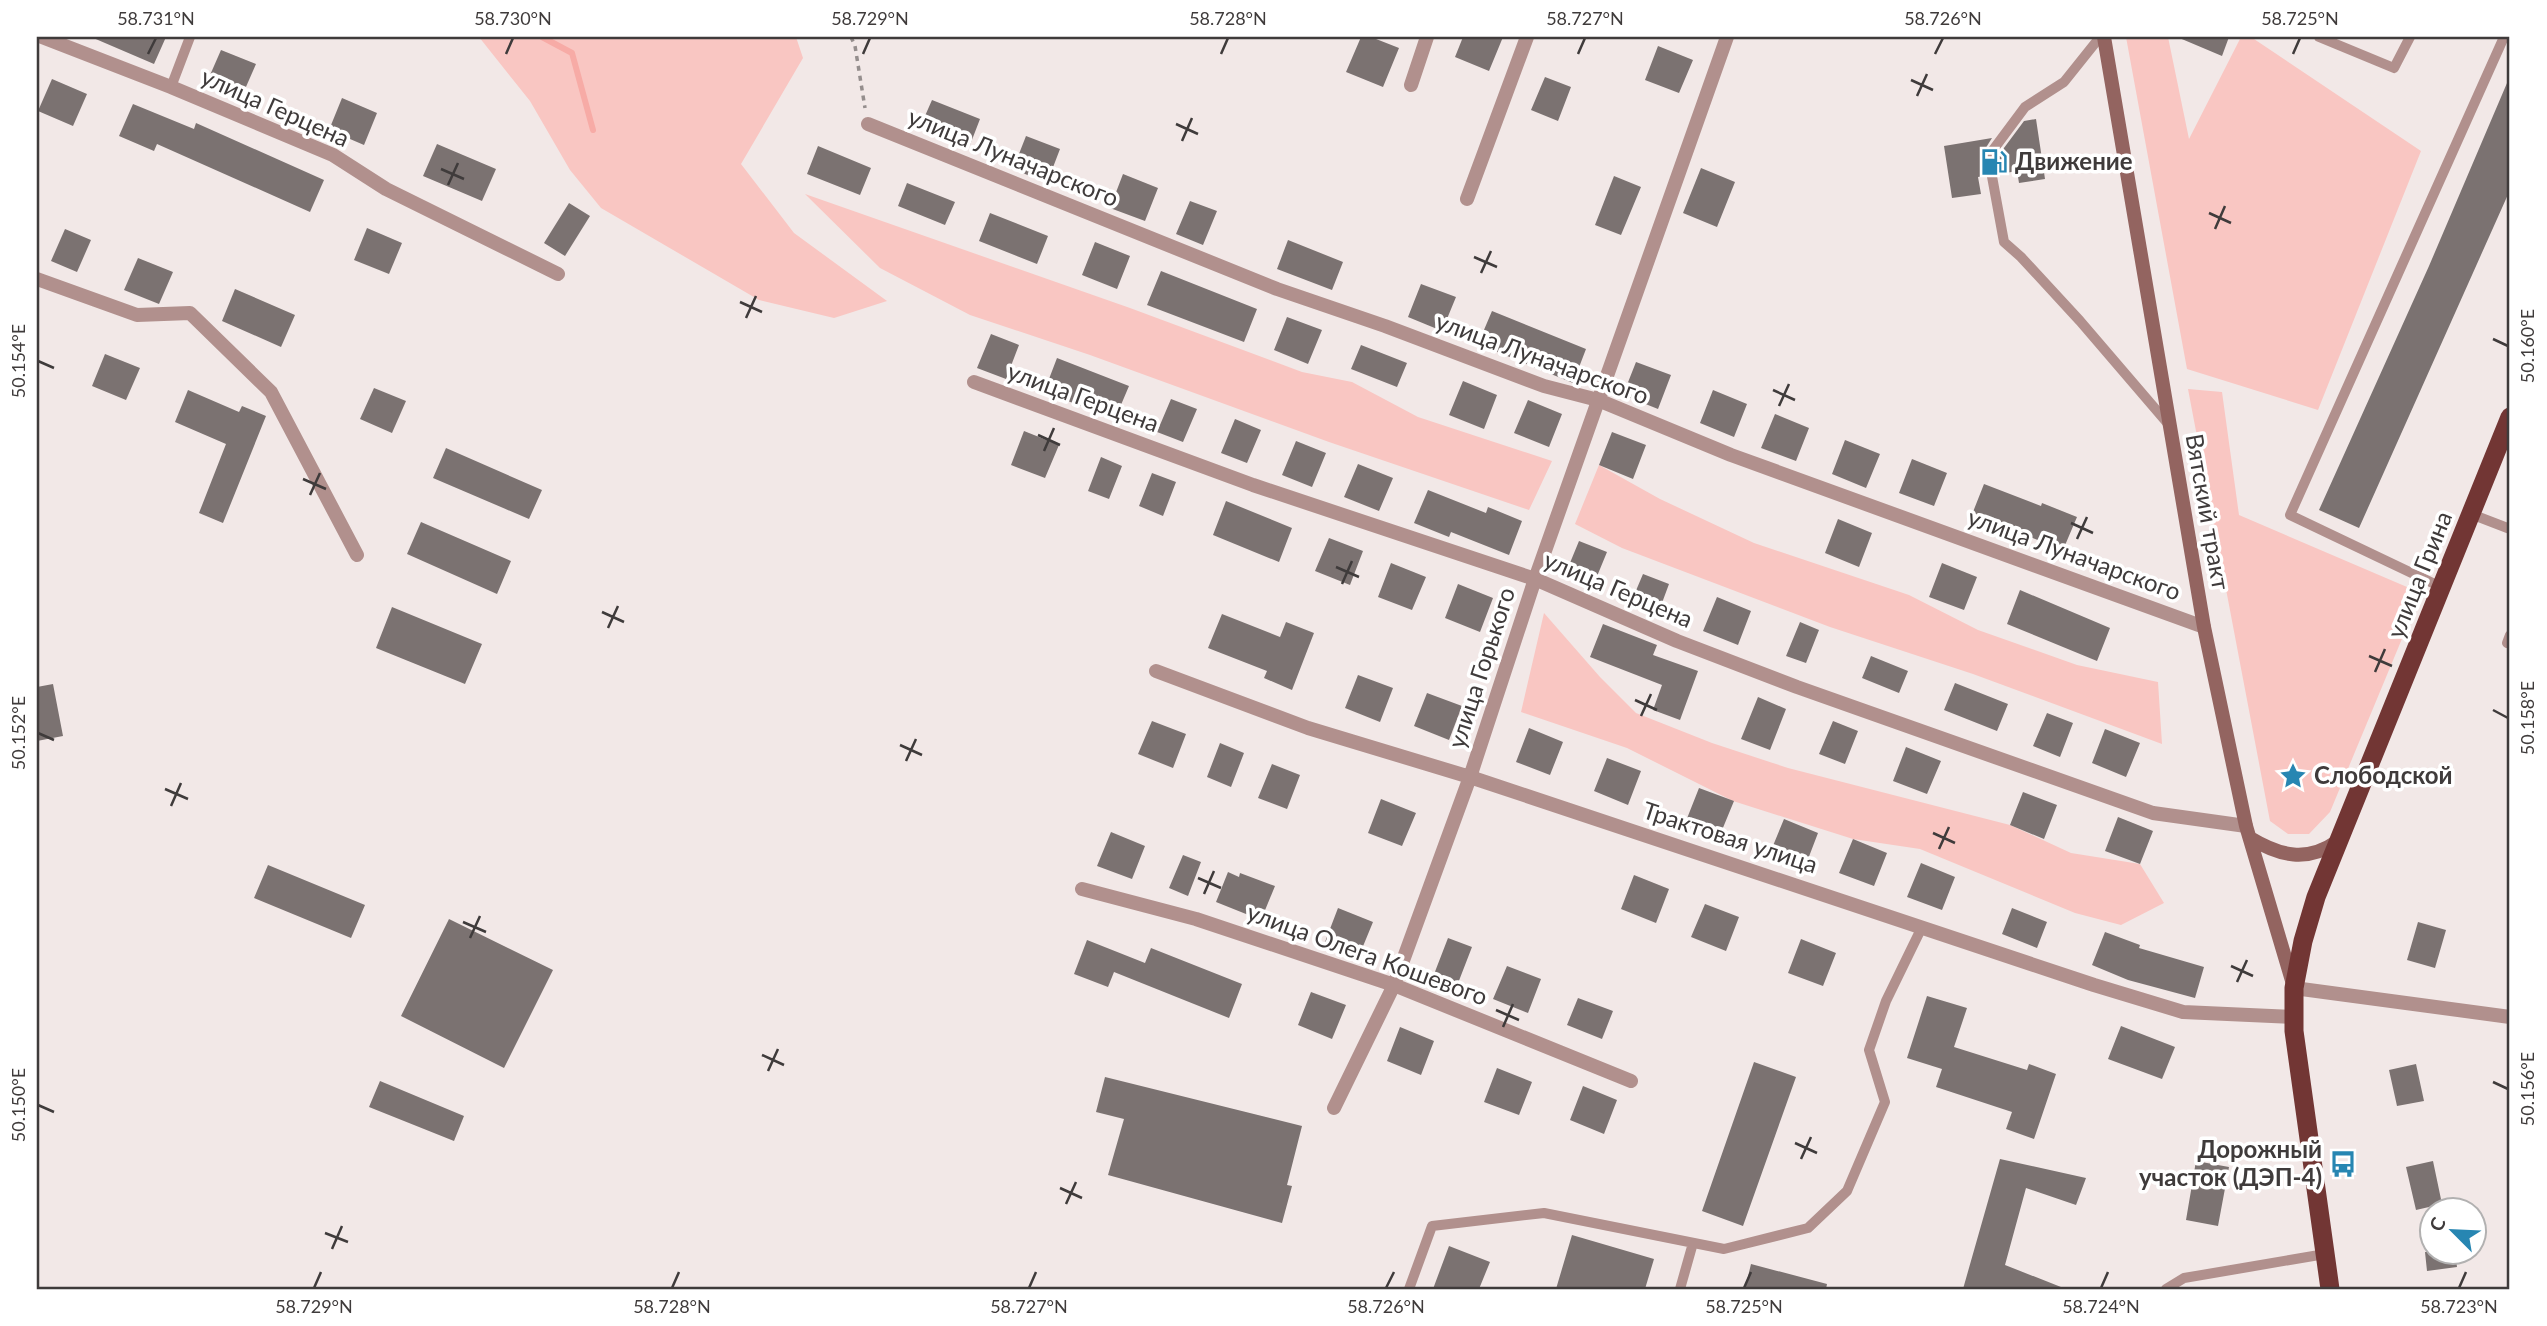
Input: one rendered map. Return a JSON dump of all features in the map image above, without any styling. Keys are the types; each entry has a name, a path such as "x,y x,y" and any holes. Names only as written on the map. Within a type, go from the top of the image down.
{"highway":[{"name":"улица Грина","path":"2294,988 2303,941 2316,897 2510,417"},
{"path":"2294,988 2294,1031 2330,1289"}],"main road":[{"name":"Вятский тракт","path":"2102,37 2204,627 2248,832 2294,988"},
{"path":"2248,832 2266,847 2297,855 2311,855 2339,841"}],"street":[{"name":"улица Герцена","path":"42,37 171,87 333,155 386,189 558,274"},
{"path":"1411,85 1427,37"},
{"path":"1467,198 1527,37"},
{"name":"улица Горького","path":"1334,1108 1394,985 1470,777 1535,579 1727,37"},
{"name":"улица Луначарского","path":"868,124 1277,289 1385,326 1544,386 1598,400 1731,455 2204,627"},
{"path":"37,279 137,315 190,313 271,392 357,555"},
{"name":"улица Герцена","path":"974,382 1253,485 1535,579 1677,641 1785,682 2153,813 2248,832"},
{"name":"Трактовая улица","path":"1156,671 1308,728 1470,777 2183,1012 2294,1017"},
{"name":"улица Олега Кошевого","path":"1082,890 1196,919 1394,985 1630,1081"},
{"path":"2294,988 2510,1017"}],"lane":[{"path":"171,87 190,37"},
{"path":"2102,37 2064,82 2025,107 1990,154 1991,171 2004,242 2080,321 2170,426"},
{"path":"2319,37 2394,68 2410,37"},
{"path":"2441,587 2290,515 2504,37"},
{"path":"2471,514 2510,529"},
{"path":"2510,635 2507,643 2510,644"},
{"path":"1409,1289 1432,1226 1544,1213 1724,1249 1808,1228 1847,1191 1885,1102 1869,1050 1886,1001 1922,928"},
{"path":"1680,1289 1693,1242"},
{"path":"2166,1289 2184,1278 2325,1254"}],"path":[{"path":"852,37 868,124"}],"shaded area":[{"path":"479,37 796,37 803,58 741,164 794,233 887,301 834,318 759,300 601,208 570,170 530,101"},
{"path":"2126,37 2168,37 2189,139 2241,37 2251,37 2421,151 2318,410 2187,369"},
{"path":"805,194 1130,308 1302,372 1352,382 1418,417 1552,461 1529,510 970,315 880,268"},
{"path":"2188,389 2222,392 2239,515 2421,593 2330,812 2309,834 2288,834 2270,821"},
{"path":"1599,465 1660,499 1754,543 1909,595 1978,630 2077,665 2158,682 2162,744 1973,674 1830,627 1622,548 1575,524"},
{"path":"1544,613 1600,677 1636,713 1712,743 1788,768 2010,825 2071,853 2140,864 2164,903 2121,925 2075,913 1920,849 1853,839 1733,801 1627,748 1521,712"}],"building":[{"path":"91,37 166,37 154,64"},
{"path":"1361,37 1371,37 1399,48 1383,87 1346,72"},
{"path":"1463,37 1503,37 1489,71 1455,57"},
{"path":"2177,37 2229,37 2222,56"},
{"path":"1658,46 1693,60 1679,93 1645,80"},
{"path":"221,50 256,64 242,96 207,82"},
{"path":"2510,76 2510,190 2359,528 2319,510 2429,266"},
{"path":"1545,77 1571,87 1558,121 1531,110"},
{"path":"52,79 87,94 73,126 38,111"},
{"path":"342,98 377,113 364,145 329,130"},
{"path":"932,100 980,119 970,145 921,125"},
{"path":"133,104 194,129 196,123 324,180 310,212 157,144 154,151 119,136"},
{"path":"2036,119 2045,179 2019,183 2017,171 2000,174 1998,156 2024,121"},
{"path":"1026,136 1060,149 1047,183 1013,169"},
{"path":"1992,138 1982,154 1984,176 1978,177 1981,194 1952,198 1944,146"},
{"path":"437,144 496,169 482,201 423,176"},
{"path":"818,146 871,168 860,195 807,174"},
{"path":"1701,168 1735,182 1717,227 1683,213"},
{"path":"1123,174 1158,188 1145,221 1110,208"},
{"path":"1614,176 1641,187 1621,235 1595,225"},
{"path":"907,183 955,202 945,225 898,206"},
{"path":"1190,201 1217,211 1203,245 1176,234"},
{"path":"569,203 590,216 565,256 544,243"},
{"path":"990,213 1048,236 1037,264 979,241"},
{"path":"367,228 402,243 389,274 354,260"},
{"path":"65,229 91,240 77,272 51,261"},
{"path":"1288,240 1343,262 1332,290 1277,269"},
{"path":"1095,242 1130,256 1117,289 1082,275"},
{"path":"138,258 173,272 159,304 124,290"},
{"path":"1161,271 1257,309 1244,342 1147,305"},
{"path":"1421,284 1456,297 1442,331 1408,317"},
{"path":"235,289 295,315 281,347 222,321"},
{"path":"1492,311 1586,349 1573,383 1478,344"},
{"path":"1287,317 1322,330 1308,364 1274,350"},
{"path":"991,334 1019,345 1006,379 977,368"},
{"path":"1361,345 1407,363 1397,387 1351,369"},
{"path":"105,354 140,368 126,400 92,386"},
{"path":"1057,358 1129,386 1115,419 1044,392"},
{"path":"1636,362 1671,375 1658,409 1623,395"},
{"path":"1463,381 1497,395 1484,429 1449,415"},
{"path":"374,388 406,401 392,433 360,419"},
{"path":"188,390 239,412 242,406 266,416 223,523 199,513 226,444 175,422"},
{"path":"1713,390 1747,404 1734,437 1700,423"},
{"path":"1171,399 1197,409 1183,442 1157,432"},
{"path":"1528,400 1562,414 1549,447 1514,433"},
{"path":"1775,414 1809,428 1796,461 1761,448"},
{"path":"1235,419 1261,430 1247,463 1221,453"},
{"path":"1024,431 1059,445 1045,478 1011,465"},
{"path":"1612,432 1646,445 1633,479 1599,465"},
{"path":"1845,440 1880,454 1866,488 1832,474"},
{"path":"1296,441 1326,453 1312,487 1282,475"},
{"path":"446,448 542,490 529,519 433,478"},
{"path":"1101,457 1122,466 1109,499 1088,491"},
{"path":"1912,459 1947,473 1934,506 1899,493"},
{"path":"1358,464 1393,478 1379,511 1344,497"},
{"path":"1152,473 1176,482 1163,516 1139,506"},
{"path":"1984,484 2077,517 2063,550 1971,517"},
{"path":"1428,490 1486,513 1488,507 1522,521 1509,555 1451,532 1449,537 1414,523"},
{"path":"1226,501 1292,528 1279,562 1213,535"},
{"path":"1838,519 1872,533 1859,567 1825,553"},
{"path":"421,522 511,561 497,594 407,554"},
{"path":"1329,538 1363,551 1350,585 1315,571"},
{"path":"1579,541 1607,552 1593,586 1565,575"},
{"path":"1391,563 1426,577 1412,610 1378,597"},
{"path":"1942,563 1977,577 1964,610 1929,597"},
{"path":"1643,574 1669,584 1659,611 1632,600"},
{"path":"1458,584 1493,598 1480,632 1445,618"},
{"path":"2020,590 2110,628 2097,661 2007,624"},
{"path":"1717,597 1751,611 1738,645 1703,631"},
{"path":"392,607 482,644 465,684 376,648"},
{"path":"1222,614 1280,637 1286,622 1314,633 1292,690 1264,678 1267,671 1208,648"},
{"path":"1800,622 1819,630 1806,663 1786,656"},
{"path":"1603,624 1657,645 1653,655 1698,671 1680,720 1653,710 1662,685 1590,657"},
{"path":"1871,656 1908,671 1899,693 1862,678"},
{"path":"1358,675 1393,688 1380,722 1345,708"},
{"path":"1955,683 2008,704 1997,731 1944,710"},
{"path":"53,684 63,736 37,741 37,687"},
{"path":"1427,693 1462,706 1449,740 1414,726"},
{"path":"1758,697 1786,709 1770,750 1741,739"},
{"path":"2047,713 2073,723 2060,757 2033,746"},
{"path":"1152,721 1186,734 1173,768 1138,754"},
{"path":"1833,721 1858,731 1845,764 1819,754"},
{"path":"1529,728 1563,742 1550,775 1516,762"},
{"path":"2105,729 2140,743 2126,777 2092,763"},
{"path":"1220,743 1244,753 1231,787 1207,777"},
{"path":"1906,747 1941,761 1927,794 1893,781"},
{"path":"1607,758 1641,771 1628,805 1594,791"},
{"path":"1272,764 1300,775 1287,809 1258,798"},
{"path":"1699,788 1734,801 1720,835 1686,821"},
{"path":"2023,792 2057,805 2044,839 2010,825"},
{"path":"1381,799 1416,813 1402,846 1368,833"},
{"path":"2118,817 2153,831 2140,864 2105,851"},
{"path":"1784,819 1818,833 1805,867 1770,853"},
{"path":"1111,832 1145,846 1132,879 1097,866"},
{"path":"1853,839 1887,853 1874,886 1839,873"},
{"path":"1183,855 1201,862 1188,896 1169,888"},
{"path":"1921,863 1955,877 1942,910 1907,897"},
{"path":"268,865 365,905 351,938 254,898"},
{"path":"1228,872 1239,877 1240,873 1275,886 1261,920 1216,902"},
{"path":"1634,875 1669,889 1656,923 1621,909"},
{"path":"1705,904 1739,917 1726,951 1691,937"},
{"path":"1338,908 1373,922 1359,956 1325,942"},
{"path":"2012,908 2047,922 2037,948 2002,934"},
{"path":"449,919 553,970 504,1068 401,1016"},
{"path":"2418,922 2446,930 2435,968 2407,960"},
{"path":"2105,932 2140,945 2139,948 2204,967 2195,998 2128,980 2092,965"},
{"path":"1448,938 1472,947 1455,991 1431,982"},
{"path":"1801,939 1836,953 1823,986 1788,973"},
{"path":"1087,940 1145,963 1151,948 1242,984 1229,1018 1114,972 1108,987 1074,974"},
{"path":"1507,966 1541,979 1528,1013 1493,999"},
{"path":"1311,992 1346,1005 1332,1039 1298,1025"},
{"path":"1927,996 1967,1008 1954,1047 2027,1070 2029,1064 2056,1074 2034,1139 2006,1129 2012,1112 1936,1087 1942,1069 1907,1058"},
{"path":"1578,998 1613,1011 1602,1039 1567,1025"},
{"path":"2121,1026 2175,1047 2162,1079 2108,1059"},
{"path":"1400,1027 1434,1041 1421,1075 1387,1061"},
{"path":"1754,1062 1796,1077 1743,1226 1702,1211"},
{"path":"2416,1064 2424,1101 2397,1106 2389,1070"},
{"path":"1497,1068 1532,1082 1519,1115 1484,1102"},
{"path":"1105,1077 1302,1126 1287,1185 1292,1186 1282,1223 1108,1175 1124,1119 1096,1112"},
{"path":"380,1081 464,1116 454,1141 369,1107"},
{"path":"1583,1086 1617,1100 1604,1134 1570,1120"},
{"path":"2000,1159 2086,1178 2076,1205 2026,1188 2005,1265 2066,1289 1963,1289"},
{"path":"2196,1161 2229,1167 2218,1226 2186,1220"},
{"path":"2433,1161 2440,1196 2418,1196 2416,1210 2406,1167"},
{"path":"1572,1235 1654,1259 1645,1289 1556,1289"},
{"path":"1449,1246 1490,1262 1479,1289 1433,1289"},
{"path":"1751,1264 1827,1284 1826,1289 1745,1289"},
{"path":"2426,1266 2457,1266 2457,1267 2427,1271"}],"waterway":[{"path":"542,37 572,53 593,130"}],"place":[{"name":"Движение","path":"1994,162"},
{"name":"Слободской","path":"2293,776"},
{"name":"Дорожный участок (ДЭП-4)","path":"2343,1164"}]}
